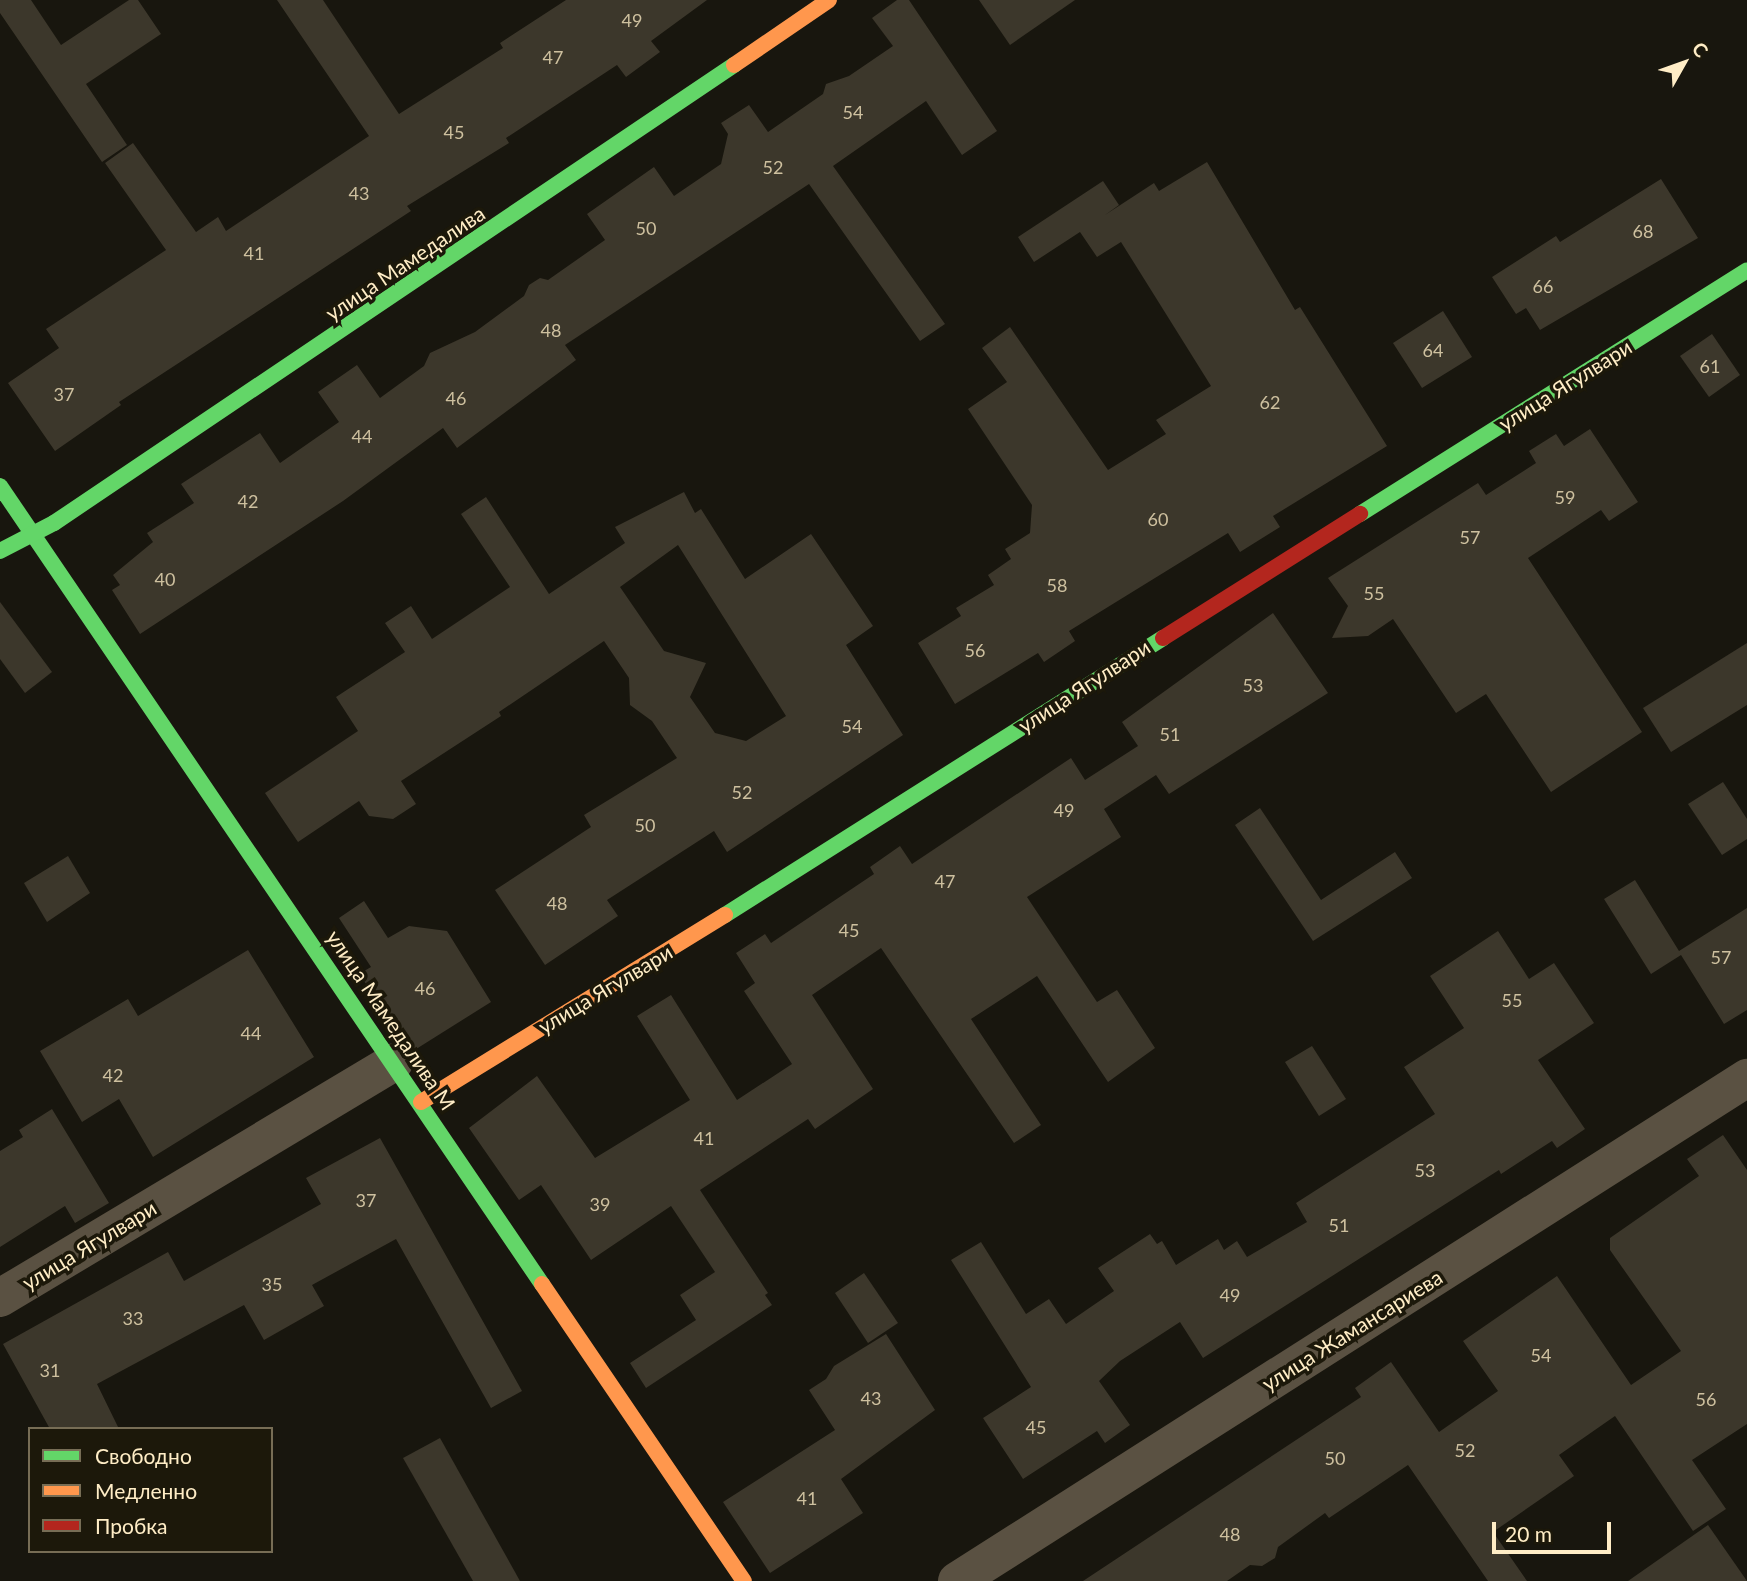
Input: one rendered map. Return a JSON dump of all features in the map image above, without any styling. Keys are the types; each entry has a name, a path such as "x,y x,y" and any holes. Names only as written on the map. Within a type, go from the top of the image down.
{"street":[{"name":"улица Мамедалива","path":"0,551 31,532 54,523 269,381 829,0"},
{"name":"улица Ягулвари","path":"421,1102 719,919 1747,270"},
{"name":"улица Мамедалива М","path":"0,486 394,1062 744,1581"},
{"name":"улица Ягулвари","path":"0,1298 394,1062"},
{"name":"улица Жамансариева","path":"957,1581 1747,1078"}],"building":[{"path":"0,0 31,0 61,45 129,0 138,0 161,34 86,84 127,145 102,162 0,13"},
{"path":"277,0 323,0 399,114 503,48 500,43 566,0 707,0 651,41 660,52 626,77 617,65 506,138 509,143 407,206 411,211 119,402 121,405 55,451 8,383 59,348 46,329 166,250 105,163 133,143 196,232 218,217 226,231 369,136"},
{"path":"897,0 909,0 997,131 962,155 926,101 833,166 945,324 920,341 809,184 565,345 576,360 457,448 443,428 343,501 140,634 112,590 120,585 113,575 153,542 147,533 194,503 181,484 260,433 280,463 339,422 318,392 357,365 380,398 424,366 430,353 475,332 524,296 529,285 540,278 548,280 605,240 587,214 654,167 674,196 721,164 728,134 721,123 749,105 768,132 823,94 826,84 849,76 893,46 872,18"},
{"path":"979,0 1075,0 1010,45"},
{"path":"1207,162 1295,310 1300,307 1387,446 1273,516 1280,527 1240,552 1228,533 1069,631 1075,641 1044,662 1038,653 955,704 918,643 961,616 956,608 994,585 988,575 1011,559 1005,549 1030,533 1032,505 968,409 1007,382 982,348 1010,327 1108,470 1166,434 1156,420 1211,386 1121,242 1097,257 1080,232 1034,262 1018,237 1103,181 1119,205 1105,215 1154,183 1159,191"},
{"path":"1661,179 1698,238 1540,330 1526,308 1516,314 1492,277 1556,236 1560,242"},
{"path":"1443,311 1472,357 1422,388 1393,343"},
{"path":"1712,334 1740,375 1709,397 1680,356"},
{"path":"1590,429 1638,502 1609,521 1601,510 1528,558 1642,732 1551,792 1486,694 1456,713 1393,619 1368,636 1332,638 1348,606 1328,578 1478,483 1486,495 1536,463 1529,451 1556,434 1564,446"},
{"path":"684,492 695,513 701,509 745,579 811,534 873,626 846,645 903,735 727,852 714,831 607,900 618,916 545,965 495,890 591,827 584,815 677,758 652,721 630,705 629,678 604,641 499,712 501,716 401,781 416,804 393,819 369,816 359,801 298,842 265,793 358,731 336,697 405,652 385,623 411,606 432,639 510,587 461,514 486,497 549,594 625,543 615,527","holes":["678,545 786,716 746,741 715,733 690,697 706,663 664,651 620,587"]},
{"path":"0,602 52,672 25,693 0,659"},
{"path":"1273,613 1328,693 1169,794 1156,775 1104,809 1121,837 1027,897 1097,1002 1117,990 1155,1048 1108,1082 1037,976 971,1019 1041,1125 1014,1143 881,948 812,995 873,1089 815,1129 808,1119 700,1190 768,1293 765,1295 772,1305 646,1388 630,1363 696,1320 680,1295 715,1272 671,1206 591,1260 541,1185 519,1200 469,1128 537,1076 595,1158 690,1100 637,1016 671,995 737,1100 792,1064 744,991 755,983 736,953 765,934 771,943 874,874 870,867 900,846 912,864 1071,758 1085,780 1138,746 1122,722"},
{"path":"1747,643 1747,705 1671,752 1643,708"},
{"path":"1723,782 1747,819 1747,839 1722,855 1688,804"},
{"path":"1260,808 1321,900 1395,852 1412,878 1313,941 1235,825"},
{"path":"68,856 90,893 47,922 24,883"},
{"path":"1635,880 1679,951 1747,908 1747,1010 1724,1024 1681,955 1651,974 1604,899"},
{"path":"364,901 388,938 409,926 447,931 491,1002 413,1051 359,974 371,967 339,918"},
{"path":"1498,931 1529,979 1554,963 1594,1023 1538,1060 1585,1129 1557,1148 1552,1141 1501,1174 1499,1170 1203,1358 1180,1322 1120,1361 1099,1381 1130,1425 1105,1443 1097,1431 1023,1479 983,1418 1031,1387 951,1260 981,1242 1026,1314 1049,1299 1066,1324 1114,1291 1098,1268 1150,1234 1157,1244 1162,1241 1176,1265 1218,1239 1224,1250 1237,1241 1247,1257 1307,1222 1296,1203 1435,1114 1404,1067 1464,1028 1430,976"},
{"path":"248,950 314,1057 153,1157 119,1099 82,1122 40,1051 128,999 138,1016"},
{"path":"1312,1046 1346,1099 1319,1116 1285,1062"},
{"path":"52,1109 109,1203 75,1223 65,1206 0,1247 0,1151 23,1137 19,1130"},
{"path":"1723,1135 1747,1170 1747,1424 1692,1460 1726,1509 1693,1531 1615,1416 1559,1455 1574,1476 1493,1532 1527,1581 1488,1581 1408,1465 1329,1518 1325,1513 1278,1547 1275,1558 1262,1566 1250,1565 1227,1581 1083,1581 1361,1397 1355,1388 1391,1362 1439,1432 1498,1391 1463,1341 1557,1276 1631,1385 1681,1351 1610,1250 1610,1238 1699,1176 1687,1159"},
{"path":"380,1138 522,1391 491,1408 396,1239 312,1285 324,1306 264,1340 244,1305 97,1384 118,1427 49,1427 3,1344 168,1252 184,1281 321,1204 306,1178"},
{"path":"864,1273 898,1323 868,1343 835,1293"},
{"path":"886,1334 935,1410 841,1479 863,1513 770,1573 723,1502 835,1430 809,1390 826,1379 834,1366"},
{"path":"440,1438 520,1581 473,1581 403,1458"},
{"path":"1708,1525 1747,1581 1628,1581"}],"traffic: fast":[{"path":"0,551 54,523 734,65"},
{"path":"1360,514 1747,270"},
{"path":"0,486 542,1284"},
{"path":"725,915 1163,638"}],"traffic: slow":[{"path":"734,65 829,0"},
{"path":"421,1102 725,915"},
{"path":"542,1284 744,1581"}],"traffic: jam":[{"path":"1163,638 1360,514"}]}
